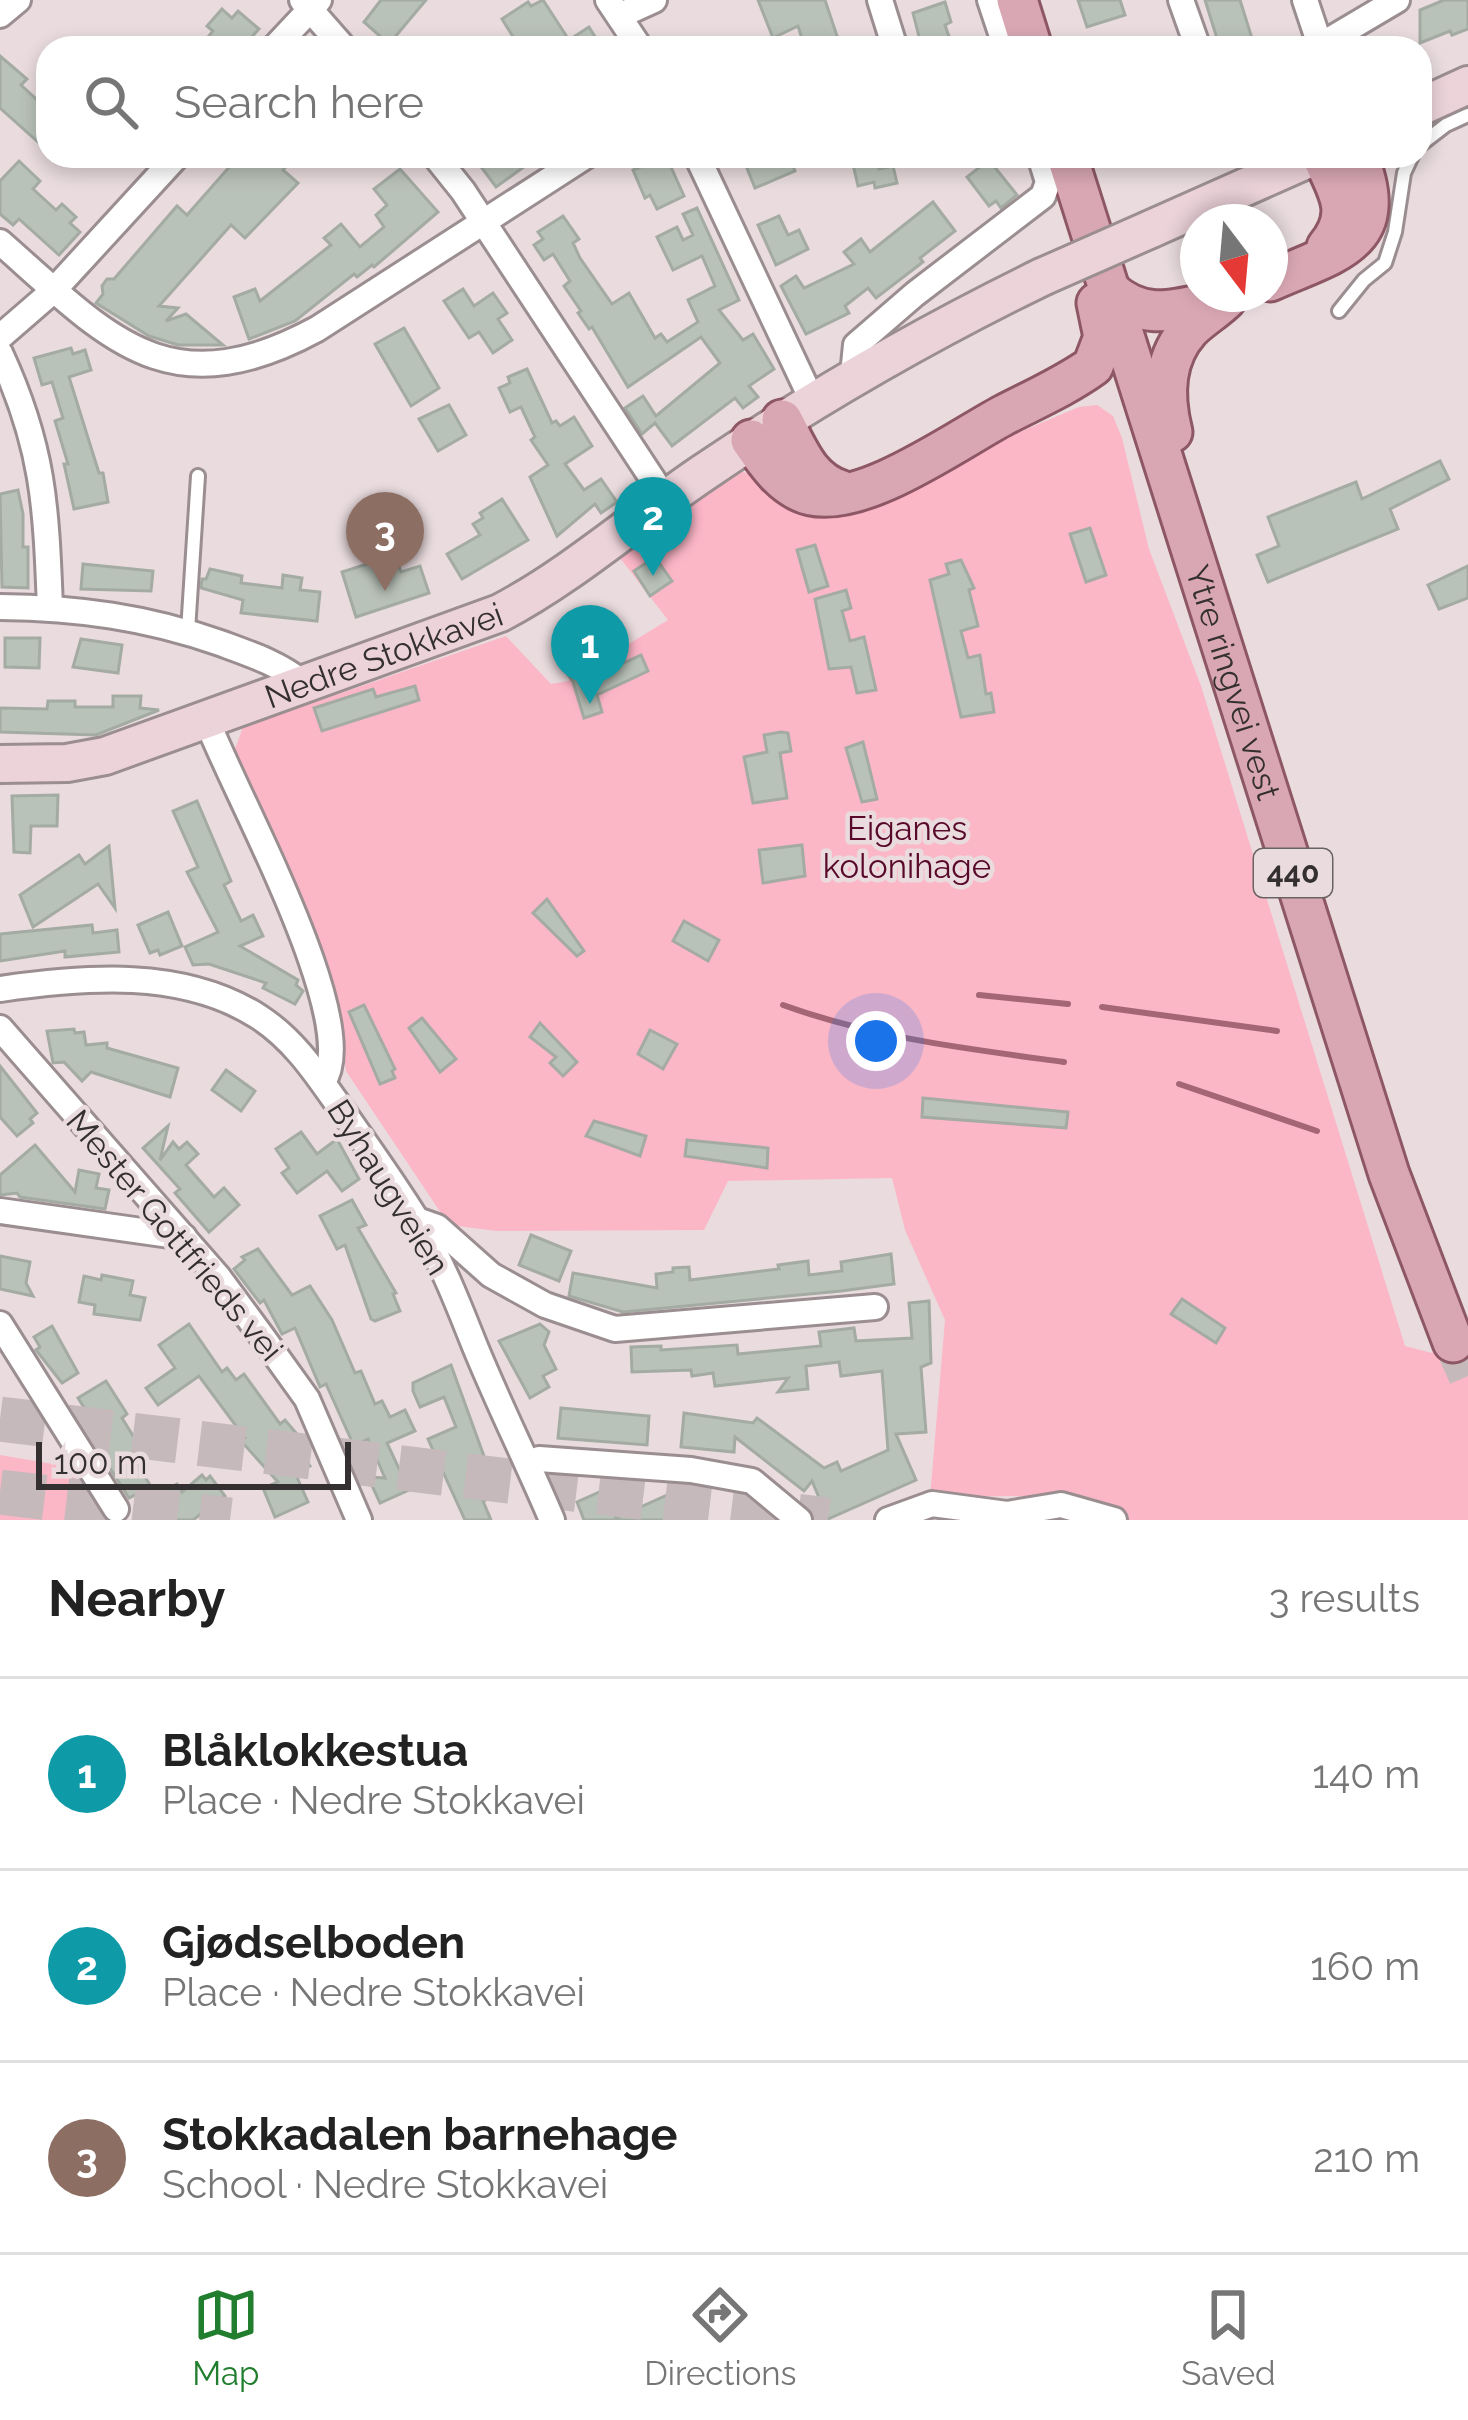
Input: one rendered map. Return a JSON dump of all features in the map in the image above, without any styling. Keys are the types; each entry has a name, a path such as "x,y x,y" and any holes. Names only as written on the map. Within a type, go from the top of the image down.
{"main road":[{"path":"1017,0 1028,36"},
{"path":"1432,102 1468,85"},
{"name":"Ytre ringvei vest","path":"1071,168 1389,1174 1453,1342"},
{"name":"Nedre Stokkavei","path":"0,764 86,760 500,613 854,375 1042,277 1291,168"},
{"path":"1322,257 1344,216 1340,196 1325,168"},
{"path":"1288,272 1352,244 1365,226 1368,190 1361,168"},
{"name":"440","path":"942,451 1093,366 1104,338 1091,269 1090,229"},
{"name":"440","path":"1109,290 1129,306 1154,314 1180,308"},
{"name":"440","path":"1205,590 1206,545 1169,418 1166,379 1177,346 1191,327 1212,312"},
{"name":"440","path":"781,420 777,474 815,496 848,493 1078,389 1125,390 1143,400"}],"street":[{"path":"0,15 18,0"},
{"path":"632,36 615,8 655,0"},
{"path":"990,0 1002,36"},
{"path":"1181,0 1194,36"},
{"path":"1305,0 1315,36"},
{"path":"1335,36 1397,0"},
{"path":"884,1 892,36"},
{"path":"284,36 310,3 335,36"},
{"path":"0,337 53,291 166,168"},
{"path":"444,168 665,498"},
{"path":"0,242 111,338 157,358 189,363 239,361 285,346 316,329 567,168"},
{"path":"701,168 781,420"},
{"path":"854,375 856,345 1043,196 1048,182 1044,168"},
{"path":"0,353 32,434 44,485 50,608"},
{"path":"0,607 123,614 261,657 303,683"},
{"name":"Byhaugveien","path":"206,718 318,970 333,1048 332,1070 323,1082 417,1220 460,1304 552,1520"},
{"path":"0,989 146,980 192,989 256,1015 283,1034 323,1082"},
{"name":"Mester Gottfrieds vei","path":"0,1028 184,1237 307,1399 359,1520"},
{"path":"0,1211 184,1237"},
{"path":"417,1220 437,1227 491,1275 545,1305 615,1329 875,1307"},
{"path":"0,1324 116,1510"},
{"path":"528,1463 538,1459 669,1468 752,1481 799,1520"},
{"path":"888,1520 932,1504 1007,1514 1061,1504 1114,1520"}],"lane":[{"path":"1432,134 1468,115"},
{"path":"1339,310 1385,263 1406,168"},
{"path":"188,631 198,476"}],"green space":[{"name":"Eiganes kolonihage","path":"1097,405 1113,416 1122,438 1149,549 1201,686 1405,1346 1432,1353 1468,1337 1468,1520 1126,1520 1029,1496 930,1497 945,1320 905,1230 892,1178 728,1181 704,1230 497,1231 449,1225 346,1071 333,985 234,752 243,727 506,636 551,684 568,681 668,620 620,558 619,547 736,471 753,474 785,496 977,450 1079,407"},
{"path":"0,1455 65,1466 114,1520 0,1520"}],"building":[{"path":"381,0 426,0 396,36 380,36 364,22"},
{"path":"543,0 566,36 513,36 502,19 528,2 531,6"},
{"path":"758,0 825,0 837,36 801,36 798,26 772,36"},
{"path":"1078,0 1120,0 1125,15 1087,27"},
{"path":"1205,0 1240,0 1251,36 1216,36"},
{"path":"1444,0 1468,0 1468,29 1432,38 1420,36 1420,10"},
{"path":"945,2 951,22 945,25 949,36 919,36 913,13"},
{"path":"222,9 232,18 238,11 259,29 253,36 209,36 213,31 207,26"},
{"path":"0,56 27,79 21,85 36,99 36,140 0,108"},
{"path":"19,161 40,181 33,189 56,210 62,204 76,217 70,223 80,232 59,255 19,219 13,225 0,214 0,181"},
{"path":"228,168 285,168 298,183 245,238 231,225 159,306 178,308 166,321 186,314 223,345 178,345 149,336 96,303 107,279 114,279 177,206 187,215"},
{"path":"482,168 522,168 496,187"},
{"path":"671,168 684,196 657,209 650,195 645,198 633,170"},
{"path":"747,168 794,168 795,171 755,188"},
{"path":"854,168 893,168 897,183 858,186"},
{"path":"979,168 995,168 1017,195 1001,208 996,201 989,206 967,177"},
{"path":"400,169 438,212 374,267 357,277 354,274 295,321 249,339 234,297 255,289 260,301 331,245 324,238 341,224 360,247 384,227 376,215 387,205 374,189"},
{"path":"933,202 955,231 876,298 868,288 845,306 849,313 806,334 781,286 796,276 804,288 854,264 844,252 861,239 870,252"},
{"path":"697,208 739,300 719,310 743,340 753,334 774,369 749,386 758,397 743,408 735,398 672,446 655,423 642,434 625,408 643,396 656,416 720,363 701,337 628,387 592,327 578,313 564,286 570,281 553,254 544,260 534,245 543,239 538,232 563,216 579,239 573,243 580,258 612,304 629,293 655,338 661,334 667,342 698,322 688,300 715,286 702,256 673,270 657,237 677,227 683,240 693,235 683,214"},
{"path":"779,216 788,235 799,230 808,249 776,265 758,225"},
{"path":"463,289 474,306 493,293 507,313 498,319 512,340 493,353 479,332 469,338 444,301"},
{"path":"404,328 439,388 411,406 375,344"},
{"path":"71,348 73,354 85,350 91,370 69,377 99,473 103,473 108,502 74,509 64,464 68,464 55,421 63,418 52,382 42,385 34,358"},
{"path":"527,369 552,423 560,426 574,417 592,446 565,464 584,490 601,479 617,502 601,513 595,504 557,536 530,477 548,465 531,440 535,437 521,407 510,412 499,388 510,383 508,377"},
{"path":"449,405 466,435 438,451 419,419"},
{"path":"1440,461 1449,479 1390,509 1398,529 1268,582 1257,555 1279,546 1268,517 1356,482 1362,499"},
{"path":"18,490 23,547 28,547 28,588 2,587 0,494"},
{"path":"502,499 528,540 462,579 447,554 480,535 473,524 483,518 480,513"},
{"path":"1090,528 1106,575 1086,582 1070,534"},
{"path":"815,545 828,586 809,592 797,550"},
{"path":"395,555 401,572 420,566 429,593 356,617 342,572"},
{"path":"655,557 672,581 650,596 634,571"},
{"path":"961,560 974,588 969,590 978,626 961,631 968,658 980,655 994,712 961,717 930,580 949,574 946,564"},
{"path":"83,564 153,571 151,591 81,589"},
{"path":"1468,566 1468,598 1439,609 1428,585"},
{"path":"210,569 242,576 241,583 282,588 283,575 302,578 300,590 320,592 317,621 241,613 243,600 201,588"},
{"path":"846,590 851,608 842,611 850,641 864,637 876,690 857,693 851,667 829,669 815,599"},
{"path":"592,629 617,666 641,655 648,671 597,695 602,712 584,718 573,682 554,655"},
{"path":"5,638 40,638 39,668 5,667"},
{"path":"81,639 122,645 118,673 73,667"},
{"path":"415,686 419,700 322,731 314,708 373,689 376,697"},
{"path":"113,696 141,696 140,708 159,710 96,735 0,732 0,708 47,709 48,701 113,707"},
{"path":"788,733 791,751 780,753 787,798 753,803 744,757 767,752 764,735"},
{"path":"863,742 877,799 862,802 846,748"},
{"path":"58,795 57,826 31,826 30,853 14,852 12,796"},
{"path":"197,801 231,881 224,885 241,921 253,915 263,936 240,946 298,980 296,985 303,991 295,1004 263,988 266,983 209,964 193,965 185,947 218,932 187,872 198,867 173,811"},
{"path":"802,845 805,876 763,883 759,850"},
{"path":"109,846 115,908 98,884 33,927 20,895 79,855 85,864"},
{"path":"547,899 584,951 577,956 533,913"},
{"path":"168,912 182,946 160,955 158,950 150,953 138,925"},
{"path":"684,921 719,940 708,961 673,941"},
{"path":"92,925 93,933 117,930 119,952 65,957 65,951 0,961 0,934"},
{"path":"364,1005 395,1069 395,1078 380,1084 349,1012"},
{"path":"422,1018 456,1059 440,1072 409,1028"},
{"path":"540,1023 577,1062 563,1076 550,1063 556,1057 530,1037"},
{"path":"650,1030 677,1044 663,1069 638,1054"},
{"path":"47,1031 84,1032 86,1045 107,1043 107,1048 178,1068 170,1097 91,1072 82,1081 64,1062 53,1063"},
{"path":"0,1066 37,1113 17,1136 0,1117"},
{"path":"226,1070 255,1091 241,1111 212,1090"},
{"path":"923,1098 1068,1112 1066,1128 922,1117"},
{"path":"594,1121 646,1136 640,1156 586,1136"},
{"path":"168,1126 160,1160 173,1142 179,1149 187,1142 198,1154 186,1165 214,1197 224,1188 239,1205 209,1232 175,1193 180,1189 143,1148"},
{"path":"301,1132 317,1154 337,1139 359,1179 342,1191 327,1171 297,1193 282,1173 289,1168 276,1149"},
{"path":"687,1140 768,1148 767,1168 685,1156"},
{"path":"35,1145 75,1192 79,1170 99,1174 96,1188 109,1190 105,1209 17,1193 0,1195 0,1175"},
{"path":"352,1200 366,1225 358,1228 396,1293 400,1311 375,1321 345,1245 337,1249 320,1216"},
{"path":"531,1235 571,1251 559,1281 519,1265"},
{"path":"258,1249 292,1295 310,1286 332,1320 355,1373 361,1371 375,1404 382,1401 390,1417 405,1410 415,1431 387,1443 409,1490 380,1503 368,1477 385,1478 368,1439 354,1446 326,1384 320,1387 295,1328 282,1334 264,1300 260,1303 234,1269 245,1260 242,1257"},
{"path":"891,1254 894,1284 841,1291 623,1312 569,1296 573,1273 657,1288 656,1274 673,1272 673,1268 689,1267 690,1280 808,1261 809,1275 842,1271 841,1262"},
{"path":"0,1256 30,1262 26,1283 33,1296 0,1289"},
{"path":"102,1275 133,1281 130,1295 145,1298 140,1320 94,1314 95,1305 79,1302 84,1276 101,1280"},
{"path":"1182,1299 1225,1328 1216,1343 1171,1314"},
{"path":"929,1301 931,1363 921,1367 926,1432 896,1434 916,1480 828,1519 812,1481 804,1491 735,1437 734,1452 681,1447 684,1413 753,1423 757,1418 824,1468 837,1462 841,1471 888,1450 882,1371 841,1376 839,1362 806,1366 808,1389 778,1392 788,1378 715,1386 713,1373 632,1372 631,1347 737,1345 738,1354 821,1346 819,1332 854,1328 856,1341 912,1338 909,1303"},
{"path":"189,1324 222,1372 227,1368 236,1380 244,1374 280,1424 285,1420 296,1433 293,1436 310,1466 291,1474 296,1475 308,1502 275,1517 263,1488 278,1482 241,1441 245,1438 199,1376 158,1405 146,1388 175,1368 159,1345"},
{"path":"540,1324 549,1332 544,1345 556,1369 543,1376 549,1387 530,1398 499,1341"},
{"path":"52,1326 78,1373 62,1383 36,1350 40,1347 34,1337"},
{"path":"451,1365 498,1495 483,1501 491,1520 465,1520 428,1439 456,1427 444,1397 420,1407 413,1391 413,1383"},
{"path":"106,1381 145,1455 135,1461 157,1496 177,1484 182,1492 202,1475 206,1480 210,1476 225,1496 193,1520 153,1520 137,1494 129,1498 82,1424 90,1417 78,1398"},
{"path":"561,1408 649,1416 647,1445 558,1438"},
{"path":"685,1487 699,1520 584,1520 577,1502 604,1490 616,1518"}],"waterway":[{"path":"979,995 1068,1004"},
{"path":"783,1005 887,1034 1064,1062"},
{"path":"1102,1007 1277,1031"},
{"path":"1179,1084 1317,1131"}],"tunnel":[{"path":"1453,1342 1468,1376"},
{"path":"0,1419 828,1520"},
{"path":"0,1492 230,1520"}],"place":[{"name":"Gjødselboden","path":"653,576"},
{"name":"Stokkadalen barnehage","path":"385,591"},
{"name":"Blåklokkestua","path":"590,704"}]}
